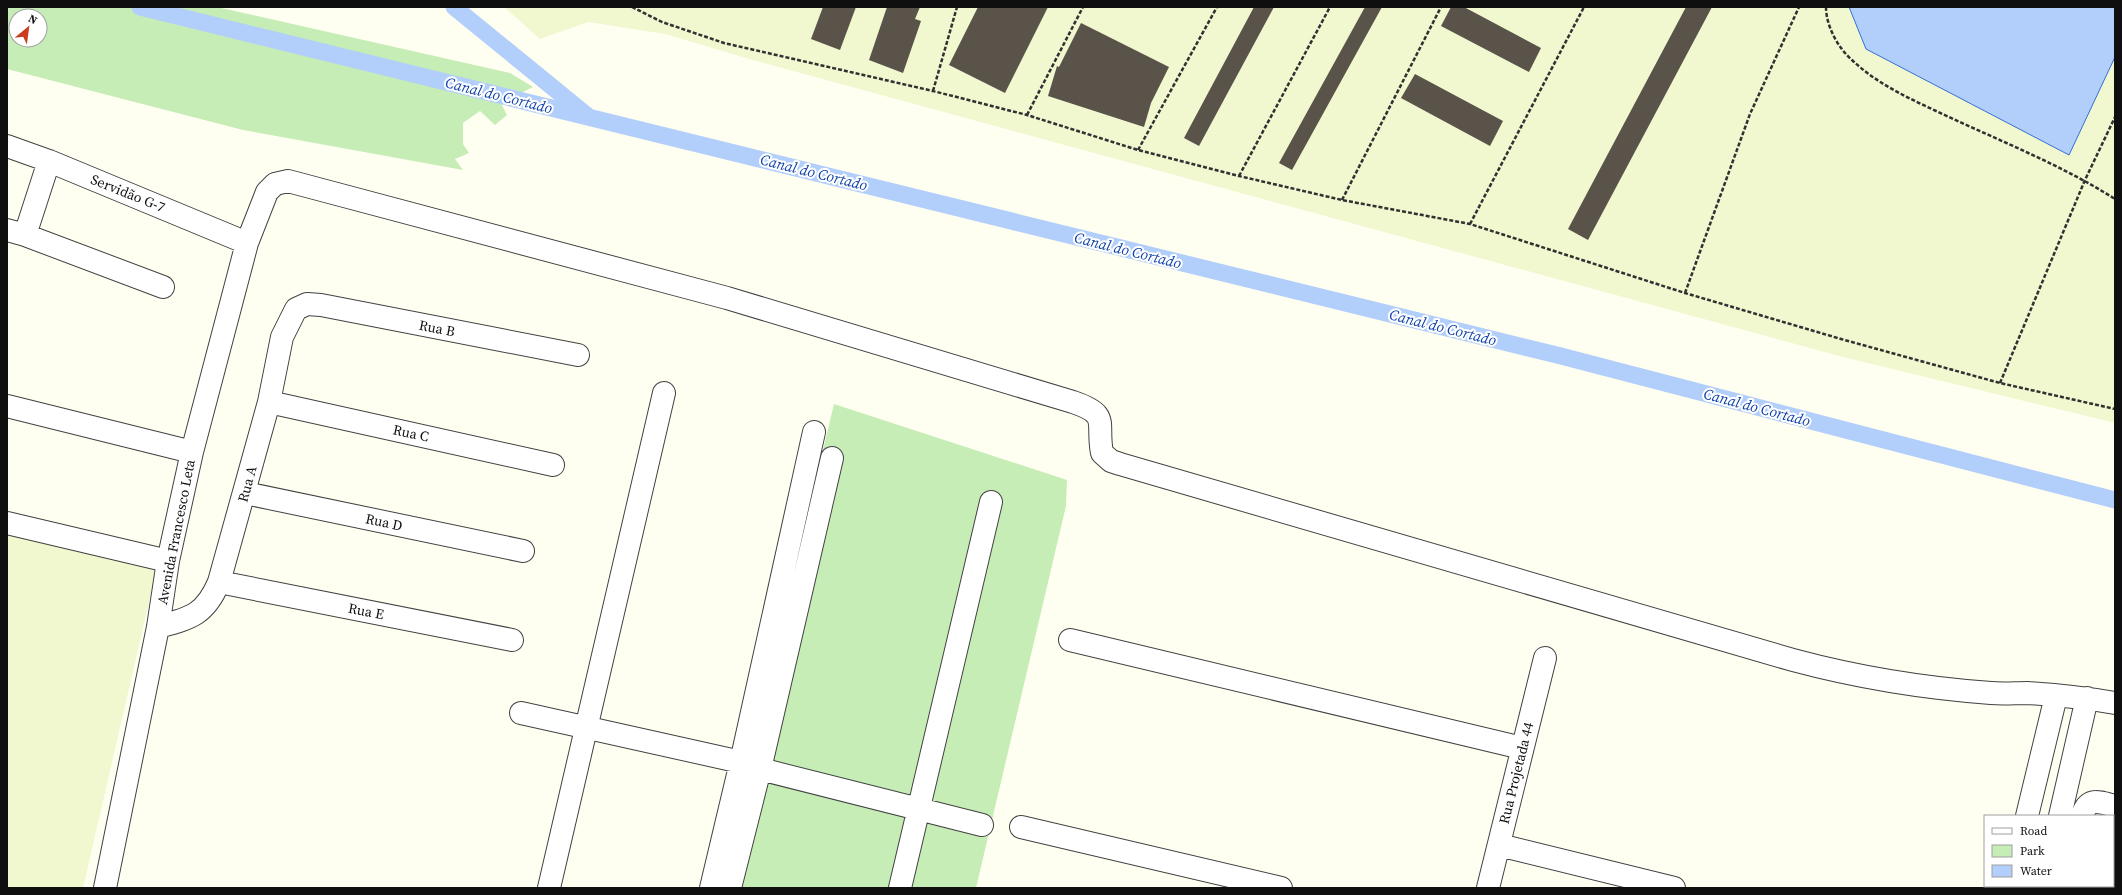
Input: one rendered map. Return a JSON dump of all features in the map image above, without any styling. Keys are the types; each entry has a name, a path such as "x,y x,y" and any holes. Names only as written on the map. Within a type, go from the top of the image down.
{"street":[{"name":"Servidão G-7","path":"7,146 49,161 247,243"},
{"path":"49,161 16,232 163,287"},
{"name":"Avenida Francesco Leta","path":"105,888 158,627 168,561 192,452 247,243 264,197 275,184 288,181 727,298 1089,407 1098,414 1102,426 1102,453 1115,462 1793,660 1880,681 1914,686 1993,694 2027,693 2056,696"},
{"name":"Rua B","path":"296,309 307,304 321,305 578,355"},
{"name":"Rua A","path":"158,627 188,619 202,611 213,598 245,493 269,402 282,337 296,309"},
{"path":"549,888 664,393"},
{"name":"Rua C","path":"269,402 553,464"},
{"path":"7,406 192,452"},
{"path":"730,888 751,766 814,432"},
{"path":"711,888 751,766 832,458"},
{"name":"Rua D","path":"245,493 523,552"},
{"path":"900,888 991,502"},
{"path":"7,523 168,561"},
{"name":"Rua E","path":"219,582 512,640"},
{"path":"1070,640 1522,748"},
{"name":"Rua Projetada 44","path":"1488,888 1545,658"},
{"path":"2026,815 2056,696 2087,698 2115,703"},
{"path":"2060,815 2087,698"},
{"path":"522,713 751,766 919,811 982,825"},
{"path":"2082,815 2089,803 2096,802 2115,806"},
{"path":"1020,827 1280,888"},
{"path":"1498,845 1674,888"}],"path":[{"path":"632,7 662,22 724,43 933,91 1027,115 1138,150 1239,176 1342,200 1470,224 1685,293 2000,383 2115,409"},
{"path":"933,91 957,7"},
{"path":"1027,115 1083,7"},
{"path":"1138,150 1217,7"},
{"path":"1239,176 1330,7"},
{"path":"1342,200 1441,7"},
{"path":"1470,224 1584,7"},
{"path":"1685,293 1750,114 1799,7"},
{"path":"1826,7 1826,15 1834,37 1851,60 1876,79 1914,101 2085,180 2115,199"},
{"path":"2000,383 2085,180 2115,117"}],"green space":[{"path":"7,7 217,7 510,73 533,87 501,103 507,115 495,125 480,111 463,123 463,144 469,153 455,159 463,170 243,130 7,69"},
{"path":"504,7 2115,7 2115,423 1843,357 760,62 665,34 588,22 540,39"},
{"path":"834,404 1067,480 1066,506 976,888 718,888"},
{"path":"7,532 157,567 83,888 7,888"}],"water":[{"path":"1849,7 2115,7 2115,57 2069,155 1866,49"}],"building":[{"path":"823,7 856,7 840,50 811,39"},
{"path":"887,7 920,7 915,19 921,21 903,73 869,60"},
{"path":"978,7 1048,7 1005,93 949,65"},
{"path":"1254,7 1274,7 1199,146 1184,138"},
{"path":"1365,7 1382,7 1292,170 1279,163"},
{"path":"1451,7 1464,7 1541,48 1529,72 1441,26"},
{"path":"1686,7 1712,7 1588,240 1568,229"},
{"path":"1081,23 1169,67 1151,103 1144,127 1048,96 1057,66 1059,67"},
{"path":"1415,74 1503,121 1490,146 1401,98"}],"waterway":[{"name":"Canal do Cortado","path":"140,7 1557,355 2115,500"},
{"path":"454,7 589,117"}]}
